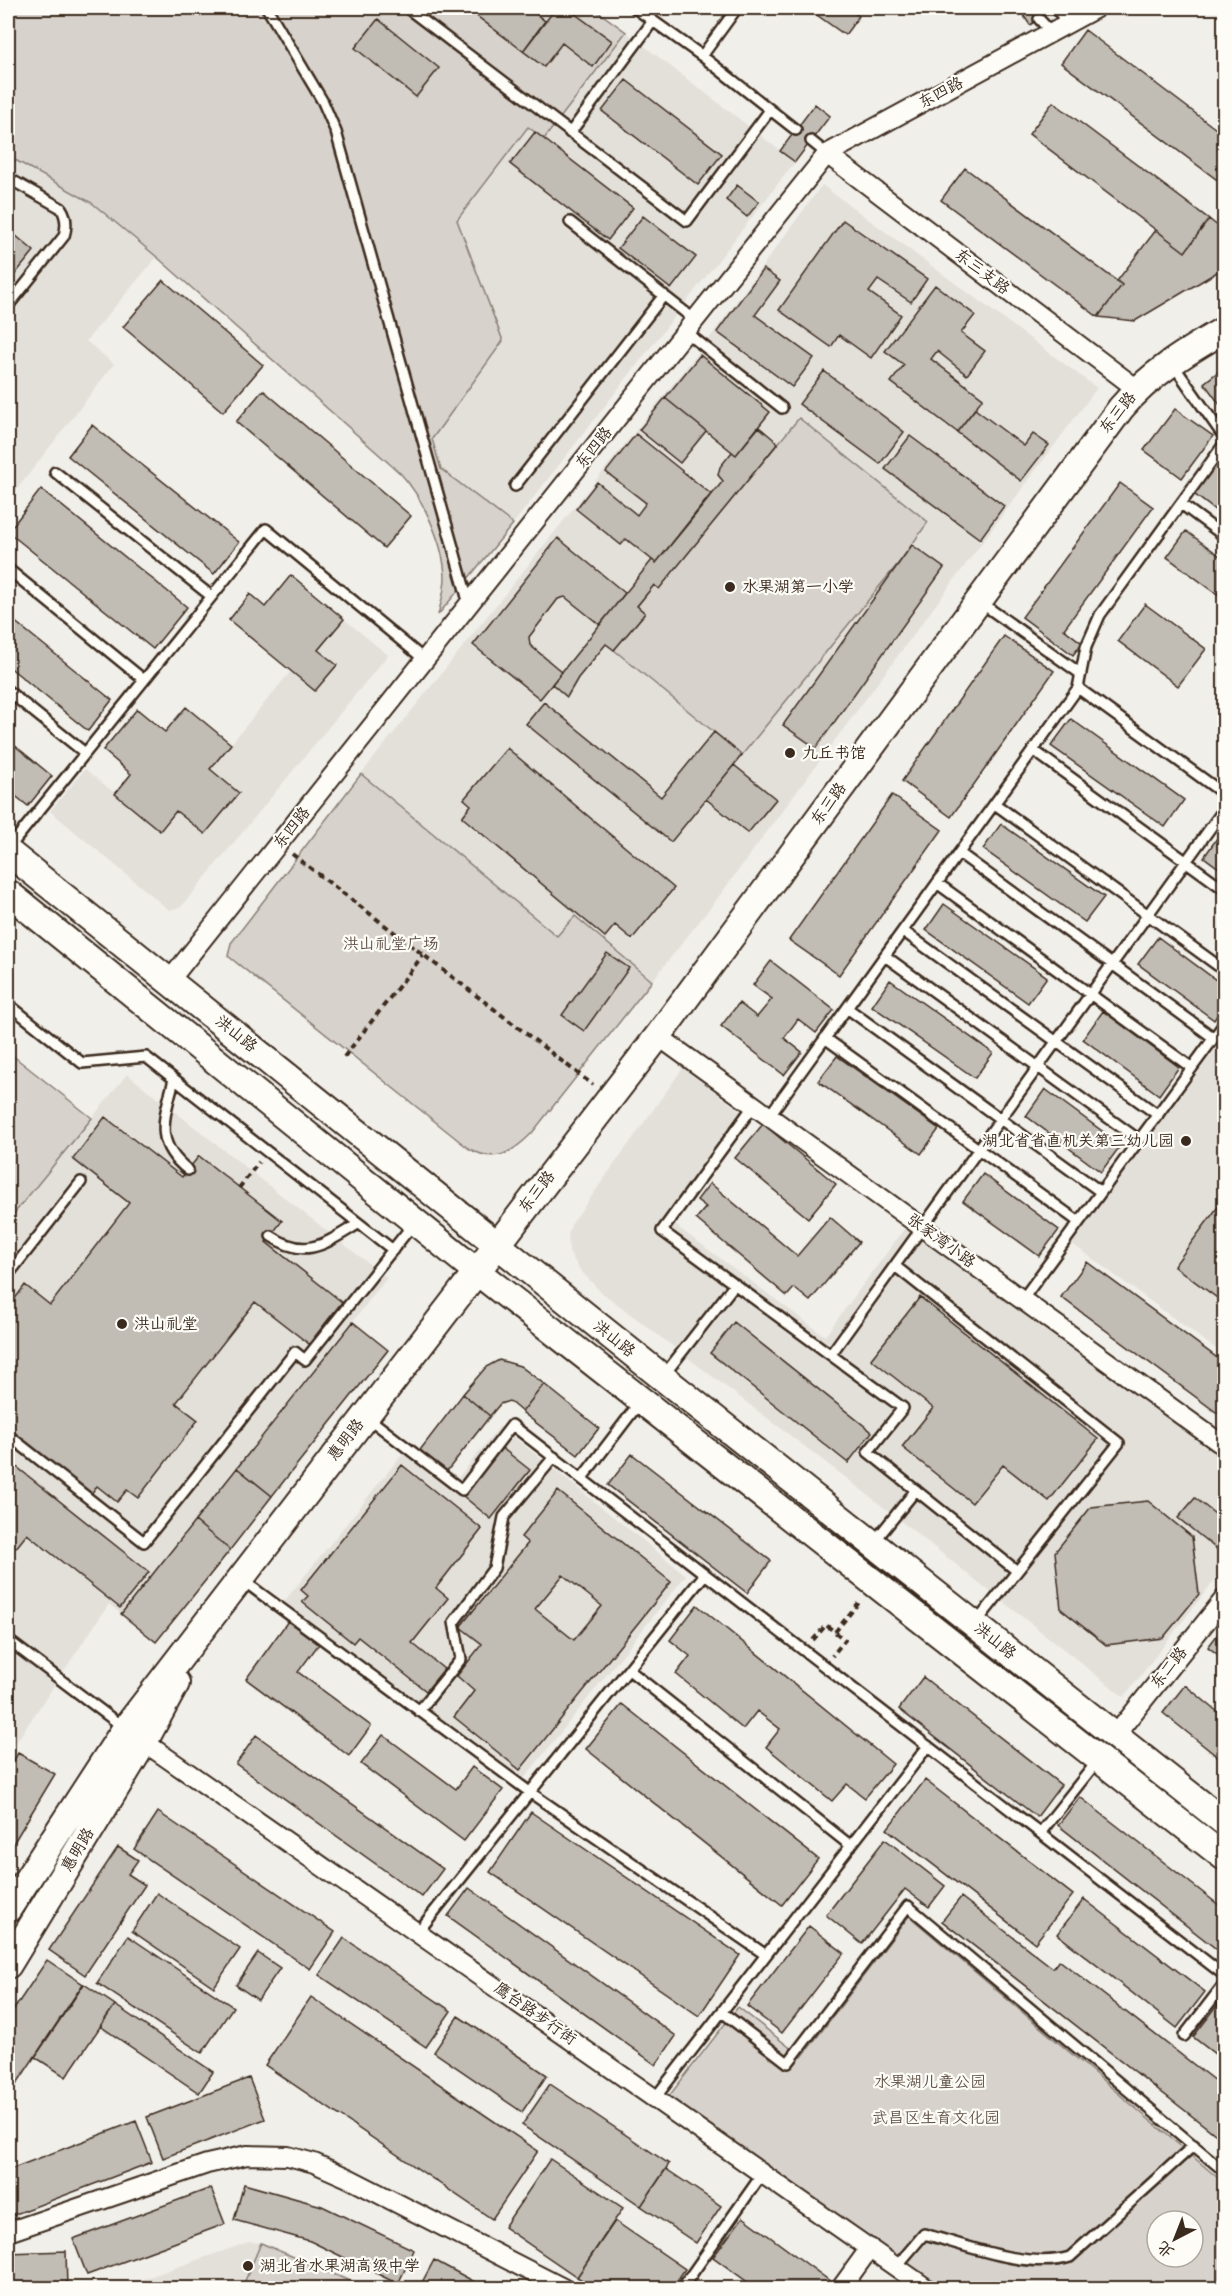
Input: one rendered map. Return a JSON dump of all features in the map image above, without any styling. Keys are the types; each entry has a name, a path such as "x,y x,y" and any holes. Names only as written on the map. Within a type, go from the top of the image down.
{"main road":[{"name":"东三路","path":"476,1271 658,1036 1137,389 1171,362 1224,330"},
{"name":"洪山路","path":"8,851 662,1377 1224,1822"},
{"name":"洪山路","path":"8,893 476,1271 1224,1857"},
{"name":"惠明路","path":"8,1909 135,1735 217,1610 476,1271"},
{"name":"惠明路","path":"8,1965 135,1735"}],"street":[{"name":"东四路","path":"170,980 827,154 1096,8"},
{"name":"东三支路","path":"827,154 1137,389"},
{"name":"张家湾小路","path":"658,1036 1224,1446"},
{"name":"东二路","path":"1114,1737 1224,1599"},
{"name":"鹰台路步行街","path":"135,1735 926,2289"},
{"path":"8,2232 207,2163 247,2155 288,2156 314,2163 348,2178 562,2289"},
{"path":"841,2289 870,2248"}],"lane":[{"path":"267,8 323,102 336,132 469,604"},
{"path":"407,8 687,221 770,110"},
{"path":"635,8 702,56 796,130"},
{"path":"702,56 737,8"},
{"path":"1056,8 1060,28"},
{"path":"1039,19 1060,28"},
{"path":"570,133 653,21"},
{"path":"811,141 827,154"},
{"path":"8,178 61,208 66,215 64,236 8,306"},
{"path":"570,222 664,295 690,326 782,408"},
{"path":"515,486 664,295"},
{"path":"1171,362 1224,437"},
{"path":"769,1116 1078,688 1086,647 1100,615 1224,444"},
{"path":"55,472 211,596"},
{"path":"1181,504 1224,536"},
{"path":"8,851 266,529 425,660"},
{"path":"8,569 144,680"},
{"path":"978,601 1081,674"},
{"path":"1078,688 1224,794"},
{"path":"8,692 85,753"},
{"path":"1033,750 1224,889"},
{"path":"994,804 1224,970"},
{"path":"831,1354 1224,809"},
{"path":"959,853 1215,1038"},
{"path":"937,883 1192,1068"},
{"path":"903,931 1158,1115"},
{"path":"885,956 1139,1140"},
{"path":"8,1004 82,1063 146,1057 393,1250"},
{"path":"847,1008 1101,1192"},
{"path":"1022,1300 1224,1024"},
{"path":"825,1038 1079,1222"},
{"path":"174,1079 163,1130 172,1155 188,1170"},
{"path":"754,1105 662,1232 903,1408 868,1452 1017,1571"},
{"path":"8,1275 81,1182"},
{"path":"8,1435 144,1542 295,1352 305,1360 415,1221"},
{"path":"271,1236 295,1248 315,1248 358,1224"},
{"path":"895,1266 1119,1443 974,1625"},
{"path":"662,1377 735,1284"},
{"path":"582,1478 642,1401"},
{"path":"365,1415 462,1490 512,1425 1224,1975"},
{"path":"419,1711 461,1659 454,1622 494,1568 504,1517 554,1457"},
{"path":"873,1544 916,1490"},
{"path":"418,1932 705,1574"},
{"path":"240,1579 531,1792 766,1955"},
{"path":"8,1640 135,1735"},
{"path":"629,1670 851,1846"},
{"path":"655,2098 928,1746"},
{"path":"1041,1832 1099,1759"},
{"path":"722,2012 788,2063 908,1906 1224,2170"},
{"path":"1184,2036 1224,1984"},
{"path":"896,2267 924,2234 995,2253 1047,2262 1070,2257 1194,2145"},
{"path":"682,2289 763,2173"}],"path":[{"path":"279,844 610,1098"},
{"path":"344,1057 423,955"},
{"path":"239,1188 267,1152"},
{"path":"835,1632 875,1583"},
{"path":"804,1651 826,1625 845,1640 824,1666"}],"shaded area":[{"path":"626,32 795,162 513,524 441,469 431,439 503,341 457,220 529,127 544,138"},
{"path":"8,156 92,203 157,257 86,341 114,364 8,501"},
{"name":"水果湖第一小学","path":"822,185 1097,388 714,903 652,981 575,917 558,936 361,774 709,339"},
{"path":"344,619 388,655 181,907 169,910 50,811 85,769 160,830 176,811 205,834 239,793 210,769 291,671 315,691 336,665 318,650"},
{"name":"湖北省省直机关第三幼儿园","path":"1224,1038 1224,1355 1071,1243"},
{"path":"8,1052 92,1118 127,1074 387,1278 121,1614 109,1604 8,1754"},
{"path":"683,1068 752,1120 675,1225 825,1336 905,1228 1224,1458 1224,1568 1124,1697 854,1484 600,1291 580,1270 569,1252 568,1236 571,1225"},
{"path":"500,1426 686,1575 523,1780 283,1603 403,1453 449,1489"},
{"name":"湖北省水果湖高级中学","path":"249,2242 261,2243 366,2288 117,2288"}],"green space":[{"path":"8,8 593,8 626,32 544,139 528,127 457,220 503,341 432,439 441,469 513,524 438,615 445,582 441,550 424,508 401,474 157,257 92,203 8,156"},
{"path":"799,418 928,522 901,560 742,755 614,650 645,613 637,606 654,585 659,588"},
{"name":"洪山礼堂广场","path":"361,774 557,936 575,916 652,981 532,1133 510,1151 495,1156 478,1153 468,1148 228,956 231,943"},
{"path":"8,1052 92,1118 8,1221"},
{"name":"武昌区生育文化园","path":"909,1916 1224,2183 1224,2288 939,2288 669,2096 738,2007 802,2057"},
{"path":"261,2243 366,2288 242,2288"}],"building":[{"path":"466,8 528,8 545,21 523,51"},
{"path":"556,8 567,8 612,41 593,67 562,43 544,67 523,51"},
{"path":"807,8 847,8 859,16 845,35"},
{"path":"1055,8 1030,25 1019,9"},
{"path":"378,19 439,68 416,97 355,48"},
{"path":"1085,30 1224,135 1224,185 1061,63"},
{"path":"626,80 722,154 698,185 602,111"},
{"path":"1053,102 1209,219 1185,252 1029,134"},
{"path":"815,104 830,116 795,162 780,151"},
{"path":"535,132 633,208 608,240 510,164"},
{"path":"965,168 1122,285 1098,317 941,200"},
{"path":"737,185 759,202 747,217 726,200"},
{"path":"643,216 696,257 671,289 618,248"},
{"path":"1209,219 1224,231 1224,268 1135,321 1098,317 1122,285 1117,281 1156,230 1185,252"},
{"path":"843,220 927,279 911,302 878,280 869,292 901,315 871,358 839,335 831,347 779,310"},
{"path":"8,229 34,251 8,283"},
{"path":"763,269 780,281 755,315 814,358 792,387 717,332"},
{"path":"163,280 263,365 223,412 123,327"},
{"path":"935,285 975,315 961,333 985,351 967,375 937,351 931,359 983,398 957,432 891,382 904,365 885,351"},
{"path":"700,355 770,412 736,455 665,398"},
{"path":"1224,367 1224,410 1204,383"},
{"path":"824,371 904,432 880,464 799,404"},
{"path":"263,390 411,516 384,548 236,422"},
{"path":"665,398 706,431 680,463 639,430"},
{"path":"975,409 1024,446 1033,434 1049,445 1021,481 957,432"},
{"path":"1175,409 1213,436 1182,478 1144,450"},
{"path":"92,425 239,542 214,574 68,456"},
{"path":"759,427 778,443 659,589 654,585 637,606 645,613 614,650 606,644 578,678 567,697 552,684 652,560 656,563 723,481 718,475 720,467 732,452 736,455"},
{"path":"636,434 711,494 656,563 626,539 621,545 576,509 597,482 637,515 646,503 606,472"},
{"path":"910,436 1004,506 980,539 885,469"},
{"path":"1219,460 1224,464 1224,517 1194,494"},
{"path":"1120,483 1153,507 1064,629 1082,643 1073,655 1022,617"},
{"path":"41,489 187,607 153,649 8,532"},
{"path":"1186,531 1224,559 1224,599 1167,557"},
{"path":"558,538 625,593 600,625 565,597 558,599 529,637 530,645 562,672 540,699 473,645"},
{"path":"912,545 944,568 816,748 783,725"},
{"path":"291,575 344,619 318,650 337,665 315,691 229,620 250,594 265,607"},
{"path":"1145,604 1206,649 1178,686 1118,641"},
{"path":"8,616 112,700 88,731 8,666"},
{"path":"1004,636 1054,671 951,817 902,781"},
{"path":"544,702 661,797 714,732 742,755 671,842 526,724"},
{"path":"186,707 231,744 210,769 239,793 205,834 176,811 160,831 115,794 131,774 103,750 137,709 165,732"},
{"path":"1071,719 1184,800 1165,827 1051,746"},
{"path":"8,740 52,776 28,806 8,790"},
{"path":"507,748 674,888 632,939 615,925 605,937 462,817 471,805 464,799"},
{"path":"734,765 776,799 748,833 706,799"},
{"path":"892,795 942,830 839,975 789,940"},
{"path":"1001,824 1104,897 1085,922 983,849"},
{"path":"1224,828 1224,872 1204,857"},
{"path":"944,904 1047,977 1028,1003 926,930"},
{"path":"1158,937 1224,986 1224,1005 1214,1020 1138,964"},
{"path":"607,953 629,968 584,1031 562,1015"},
{"path":"771,961 834,1010 816,1033 798,1019 784,1038 802,1052 784,1075 721,1026 739,1003 757,1017 772,999 753,985"},
{"path":"890,980 993,1053 975,1078 872,1006"},
{"path":"1103,1011 1179,1067 1159,1095 1083,1039"},
{"path":"837,1056 939,1129 921,1154 818,1081"},
{"path":"1045,1089 1121,1145 1101,1172 1026,1116"},
{"name":"洪山礼堂","path":"105,1117 182,1177 199,1156 282,1221 266,1242 342,1302 309,1344 255,1302 176,1403 198,1420 138,1498 127,1490 117,1502 97,1486 91,1494 8,1428 8,1308 25,1285 50,1305 129,1203 73,1159"},
{"path":"763,1124 836,1184 808,1218 735,1158"},
{"path":"983,1174 1059,1230 1039,1256 963,1201"},
{"path":"710,1183 797,1256 830,1217 859,1242 810,1301 794,1288 787,1296 696,1219 706,1207 697,1200"},
{"path":"1224,1200 1224,1303 1174,1266"},
{"path":"1087,1262 1224,1363 1224,1418 1061,1297"},
{"path":"920,1297 1098,1439 1049,1501 1003,1465 972,1503 902,1447 933,1408 871,1359"},
{"path":"353,1322 388,1350 272,1496 237,1468"},
{"path":"734,1322 872,1432 848,1463 710,1353"},
{"path":"499,1360 520,1366 544,1384 522,1412 509,1401 500,1404 490,1416 463,1394 486,1367"},
{"path":"544,1384 599,1428 578,1455 522,1412"},
{"path":"463,1394 490,1416 447,1471 420,1450"},
{"path":"502,1448 530,1470 491,1519 463,1496"},
{"path":"632,1454 771,1561 747,1593 608,1485"},
{"path":"8,1460 149,1572 120,1608 27,1534 16,1548 8,1541"},
{"path":"402,1465 482,1529 436,1588 448,1598 412,1643 444,1669 426,1691 358,1637 353,1643 302,1602 308,1596 301,1590"},
{"path":"237,1468 272,1496 230,1550 195,1521"},
{"path":"558,1491 671,1582 520,1770 454,1717 474,1691 457,1676 482,1644 460,1627 528,1543 521,1537","holes":["563,1575 602,1606 574,1640 535,1609"]},
{"path":"1195,1498 1224,1521 1224,1555 1178,1518"},
{"path":"1148,1501 1192,1537 1199,1594 1163,1638 1106,1645 1061,1609 1055,1552 1091,1507"},
{"path":"195,1521 230,1550 156,1642 121,1614"},
{"path":"697,1605 893,1764 865,1798 847,1784 832,1801 766,1747 780,1729 757,1711 743,1729 676,1674 690,1656 670,1640"},
{"path":"288,1621 319,1644 298,1672 371,1726 349,1756 246,1679"},
{"path":"1224,1626 1224,1659 1208,1647"},
{"path":"923,1677 1061,1785 1037,1817 899,1709"},
{"path":"1185,1685 1224,1717 1224,1762 1163,1713"},
{"path":"622,1704 818,1859 782,1905 586,1749"},
{"path":"256,1735 443,1869 422,1897 236,1764"},
{"path":"383,1735 456,1789 472,1767 503,1790 464,1841 361,1764"},
{"path":"18,1753 55,1774 8,1852 8,1771"},
{"path":"925,1780 1073,1895 1035,1943 887,1829"},
{"path":"1080,1797 1224,1909 1224,1955 1058,1825"},
{"path":"158,1812 335,1932 310,1969 134,1849"},
{"path":"531,1812 740,1955 699,2016 490,1872"},
{"path":"885,1839 945,1886 929,1907 905,1889 862,1944 826,1915"},
{"path":"118,1847 138,1860 128,1874 145,1885 85,1975 49,1950"},
{"path":"469,1888 676,2036 656,2065 448,1916"},
{"path":"157,1893 240,1949 214,1987 132,1931"},
{"path":"961,1897 1053,1968 1059,1960 1224,2088 1224,2141 942,1921"},
{"path":"1084,1899 1205,1992 1177,2028 1057,1934"},
{"path":"809,1926 844,1953 782,2033 747,2006"},
{"path":"128,1936 233,2007 202,2053 97,1983"},
{"path":"344,1938 451,2011 426,2047 319,1975"},
{"path":"258,1953 280,1968 258,2000 236,1985"},
{"path":"47,1960 83,1984 8,2097 8,2018"},
{"path":"84,1984 115,2005 66,2077 35,2057"},
{"path":"311,1997 538,2151 492,2219 265,2065"},
{"path":"1224,1997 1224,2061 1193,2037"},
{"path":"115,2005 213,2072 199,2093 100,2026"},
{"path":"458,2016 547,2075 522,2112 434,2052"},
{"path":"249,2078 265,2119 163,2158 147,2117"},
{"path":"550,2084 669,2164 641,2206 522,2125"},
{"path":"136,2121 152,2162 8,2217 8,2170"},
{"path":"550,2159 623,2208 577,2277 504,2227"},
{"path":"666,2169 721,2206 696,2243 641,2206"},
{"path":"244,2184 322,2206 414,2250 398,2284 310,2241 234,2220"},
{"path":"211,2188 225,2224 87,2275 73,2239"},
{"path":"743,2217 834,2284 830,2288 756,2288 713,2257"},
{"path":"615,2221 685,2269 672,2288 595,2288 577,2277"},
{"path":"66,2251 67,2288 8,2288 8,2253"},
{"path":"434,2260 486,2288 419,2288"}],"place":[{"name":"水果湖第一小学","path":"730,587"},
{"name":"九丘书馆","path":"790,753"},
{"name":"湖北省省直机关第三幼儿园","path":"1186,1141"},
{"name":"洪山礼堂","path":"122,1324"},
{"name":"湖北省水果湖高级中学","path":"248,2266"}],"park label":[{"name":"水果湖儿童公园","path":"930,2082"}]}
